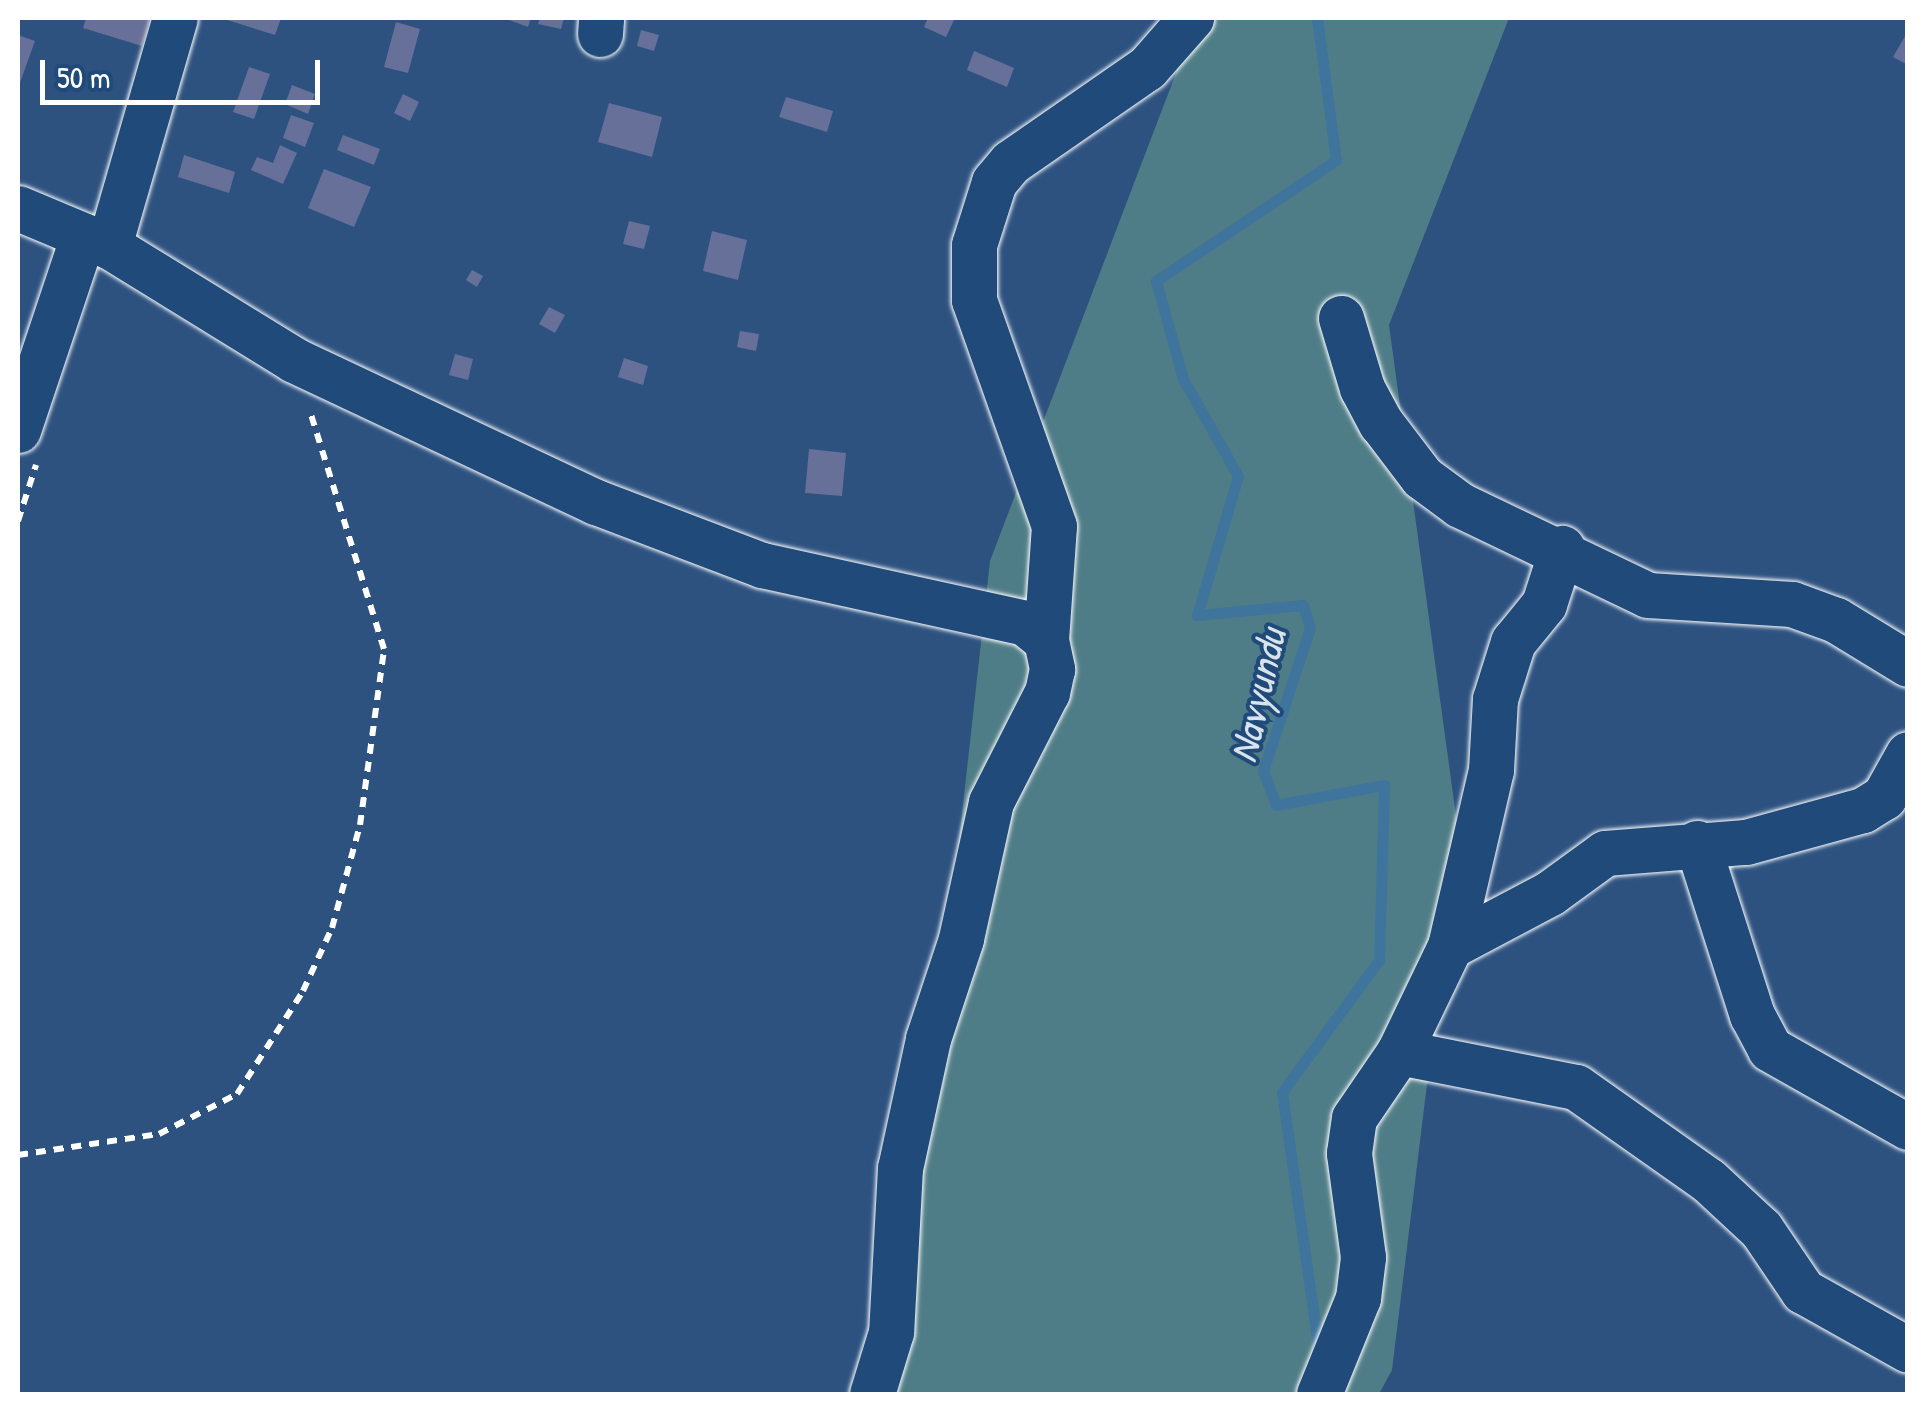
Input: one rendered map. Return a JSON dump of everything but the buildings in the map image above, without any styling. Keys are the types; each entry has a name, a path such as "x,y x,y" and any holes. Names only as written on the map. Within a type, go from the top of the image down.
{"street":[{"path":"18,430 96,241 175,18"},
{"path":"872,1394 891,1332 897,1186 928,1040 962,939 991,802 1047,692 1052,669 1046,640 1054,526 974,300 974,245 994,182 1010,162 1147,68 1190,18"},
{"path":"18,208 96,241 294,360 684,538 762,566 1025,624 1046,640"},
{"path":"1341,318 1362,388 1422,477 1505,531 1562,548 1648,595 1693,603 1792,604 1836,620 1908,664"},
{"path":"1319,1394 1358,1298 1363,1257 1349,1153 1354,1118 1399,1052 1450,946 1491,770 1495,699 1513,642 1544,604 1562,548"},
{"path":"1450,946 1535,902 1604,852 1746,842 1863,810 1884,797 1908,754"},
{"path":"1698,843 1746,999 1770,1049 1908,1127"},
{"path":"1399,1052 1576,1087 1708,1180 1761,1228 1803,1291 1908,1350"}],"path":[{"path":"18,1155 159,1134 237,1094 303,991 332,928 360,825 384,649 294,360"}],"green space":[{"path":"1197,18 1509,18 1389,325 1458,831 1392,1370 1379,1394 870,1394 921,1185 990,561"}],"waterway":[{"name":"Navyundu","path":"1317,18 1336,160 1156,281 1183,379 1238,476 1197,615 1303,605 1310,628 1263,771 1276,805 1384,785 1379,960 1282,1092 1319,1351"}]}
